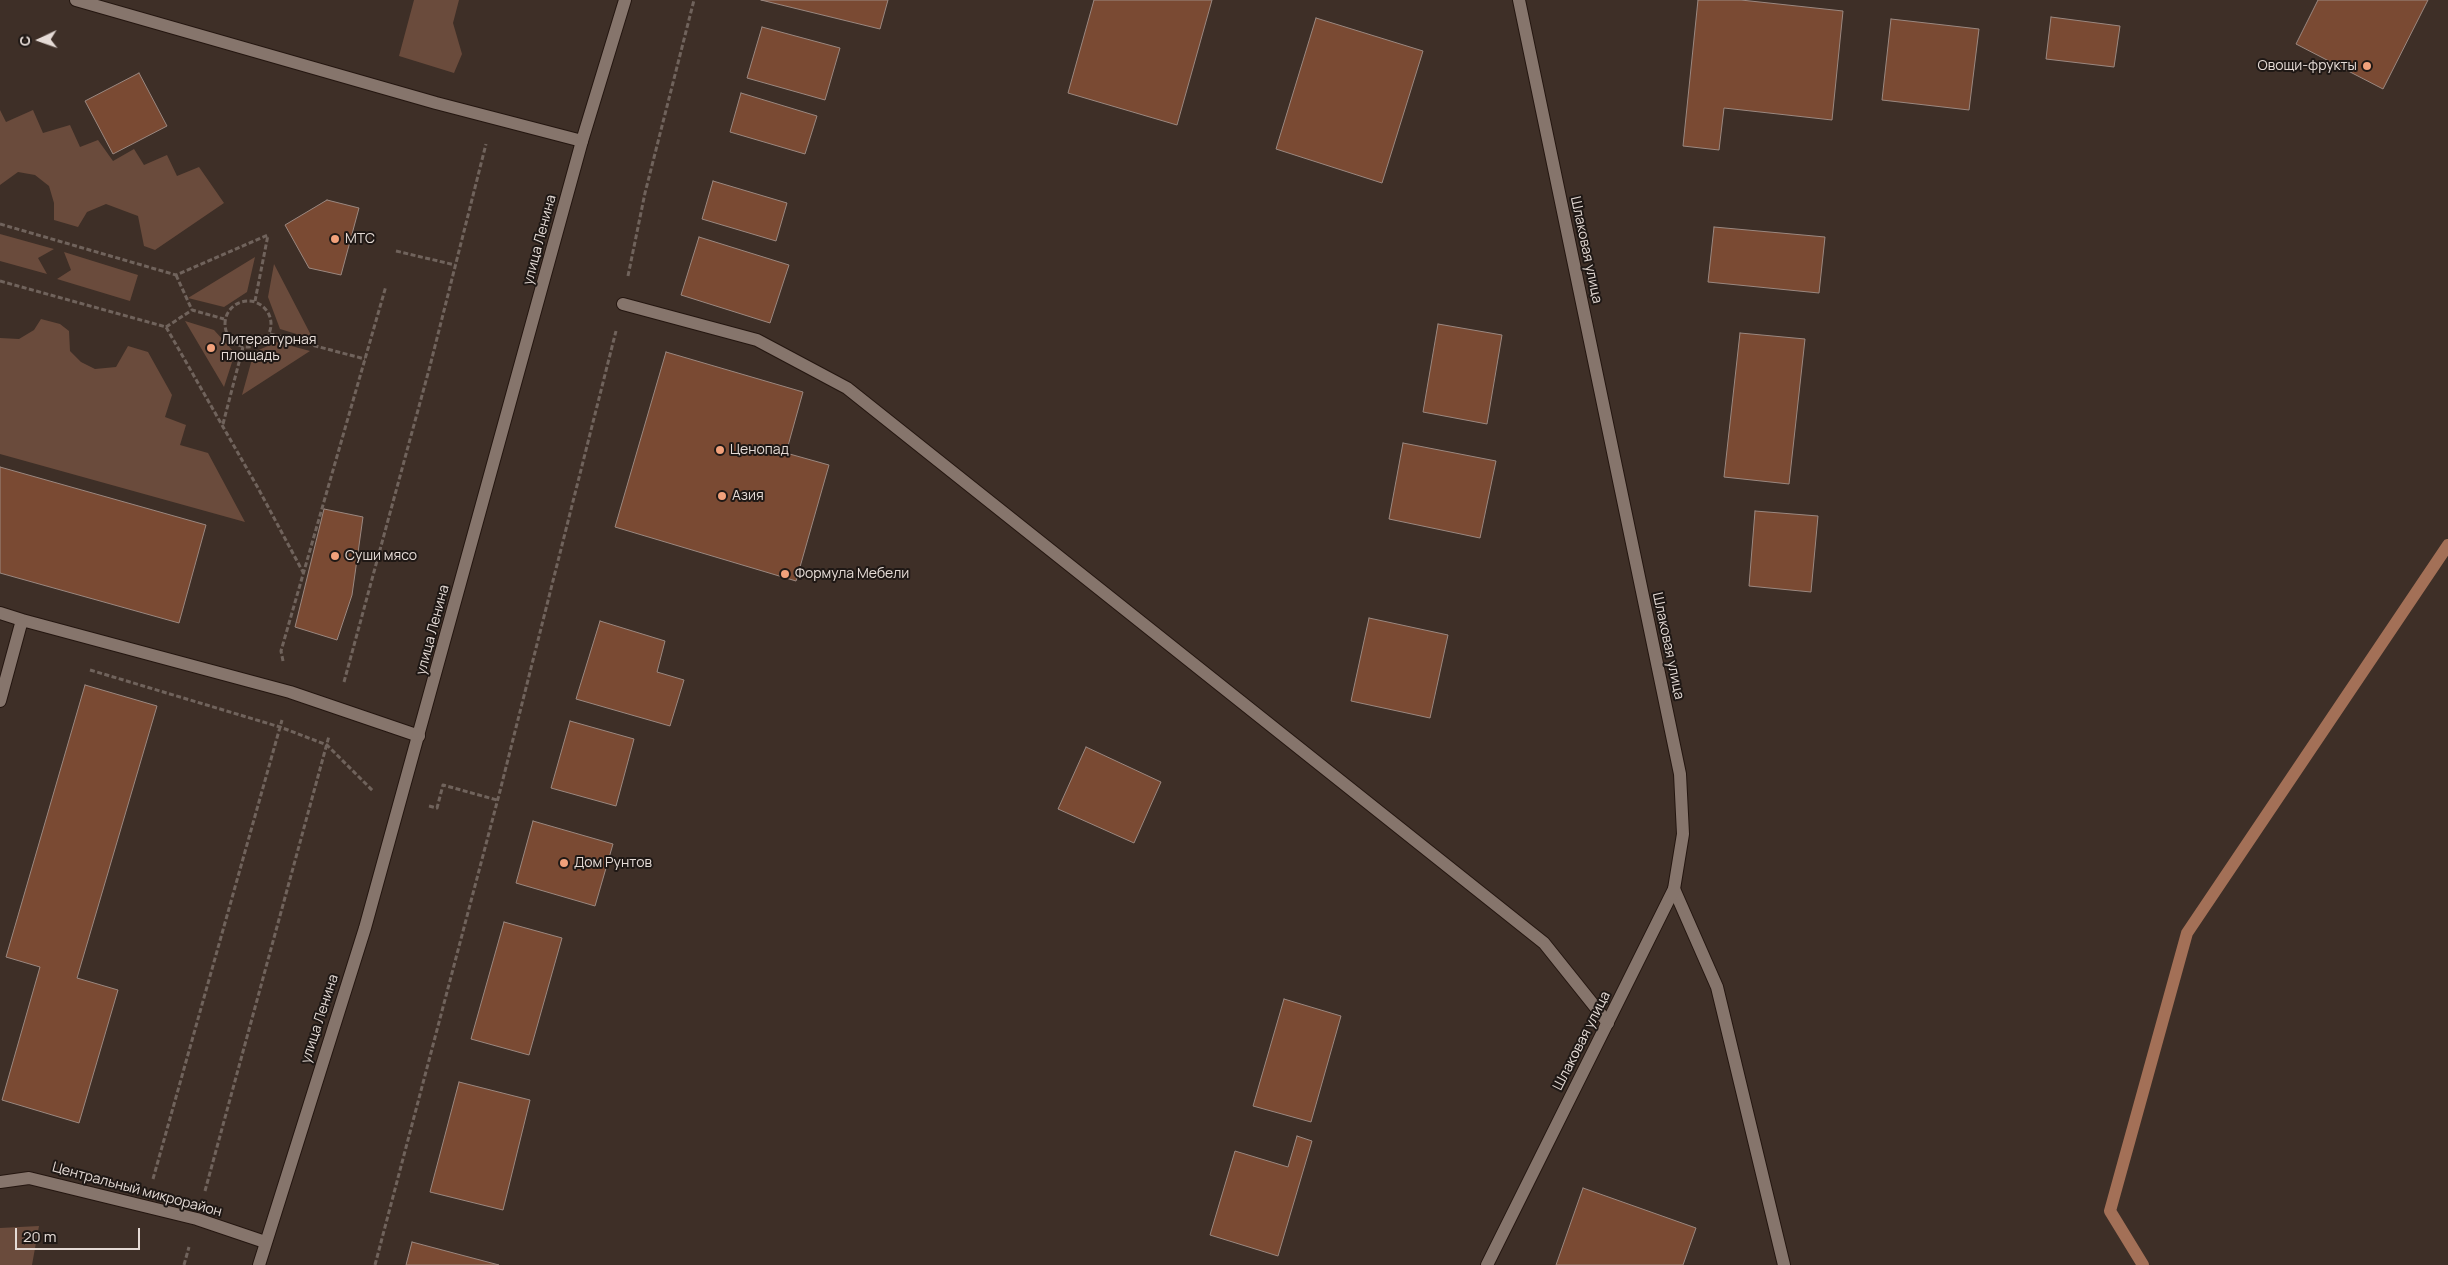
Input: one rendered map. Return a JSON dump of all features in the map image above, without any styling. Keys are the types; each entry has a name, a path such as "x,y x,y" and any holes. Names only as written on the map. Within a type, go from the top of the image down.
{"main road":[{"path":"76,0 436,103 582,141"},
{"name":"улица Ленина","path":"258,1265 365,928 582,141 625,0"},
{"name":"Шлаковая улица","path":"1486,1265 1674,889 1683,834 1680,774 1519,0"},
{"path":"623,304 757,340 847,388 1544,944 1608,1022"},
{"path":"0,613 290,692 419,736"},
{"path":"0,701 22,620"},
{"path":"1674,889 1717,987 1784,1265"},
{"name":"Центральный микрорайон","path":"0,1182 29,1178 146,1206 265,1242"}],"path":[{"path":"375,1265 497,800 623,304 645,193 694,0"},
{"path":"184,1265 408,448 493,117"},
{"path":"0,224 176,275 268,234 255,301"},
{"path":"396,250 455,264"},
{"path":"176,275 192,310 224,319"},
{"path":"0,281 166,328 223,425 304,574"},
{"path":"146,1206 290,692 281,651 386,286"},
{"path":"255,301 269,314 270,334 258,345 243,347 228,337 224,319 235,303 255,301"},
{"path":"166,328 192,310"},
{"path":"270,334 365,359"},
{"path":"223,425 243,347"},
{"path":"80,668 280,727 327,745 376,794 402,798 437,808 443,785 497,800"}],"shaded area":[{"path":"414,0 459,0 453,23 462,54 454,73 399,56"},
{"path":"0,110 6,122 33,110 43,133 70,125 80,147 98,140 113,161 134,149 144,165 167,155 177,176 199,167 224,203 155,250 144,246 138,216 106,204 87,212 78,227 54,220 54,203 49,186 35,175 18,172 0,185"},
{"path":"0,234 54,249 38,258 47,274 0,261"},
{"path":"64,252 138,275 130,301 57,279 71,270"},
{"path":"255,257 247,292 224,307 188,298"},
{"path":"274,264 313,339 280,329 268,297"},
{"path":"41,319 60,324 69,331 70,351 81,362 95,369 116,367 128,346 148,352 172,395 165,417 186,425 180,445 208,453 245,522 0,454 0,338 19,339 34,330"},
{"path":"185,321 214,330 235,353 224,387"},
{"path":"277,342 310,351 242,395 254,352"},
{"path":"39,1226 32,1265 0,1265 0,1228"}],"building":[{"path":"761,0 888,0 880,29"},
{"path":"1094,0 1212,0 1177,125 1068,93"},
{"path":"1698,0 1741,0 1843,11 1832,120 1724,108 1719,150 1683,146"},
{"name":"Овощи-фрукты","path":"2318,0 2428,0 2383,89 2296,44"},
{"path":"2051,17 2120,26 2114,67 2046,59"},
{"path":"1316,18 1423,51 1382,183 1276,149"},
{"path":"1891,19 1979,29 1969,110 1882,100"},
{"path":"762,27 840,48 825,100 747,78"},
{"path":"139,73 167,126 113,154 85,101"},
{"path":"741,93 817,116 805,154 730,132"},
{"path":"713,181 787,203 776,241 702,219"},
{"path":"327,200 359,208 341,275 309,268 285,225"},
{"path":"1714,227 1825,237 1819,293 1708,282"},
{"path":"699,237 789,265 770,323 681,295"},
{"path":"1438,324 1502,335 1487,424 1423,412"},
{"path":"1740,333 1805,339 1789,484 1724,477"},
{"name":"Азия","path":"666,352 803,392 786,453 829,465 796,581 615,527"},
{"path":"1403,443 1496,461 1480,538 1389,519"},
{"path":"0,467 206,525 179,623 0,573"},
{"name":"Суши мясо","path":"324,509 363,517 352,595 337,640 295,627"},
{"path":"1755,511 1818,516 1811,592 1749,586"},
{"path":"1369,618 1448,635 1430,718 1351,701"},
{"path":"600,621 665,641 657,672 684,680 670,726 576,699"},
{"path":"85,685 157,706 77,978 118,990 79,1123 2,1100 40,967 6,957"},
{"path":"570,721 634,739 616,806 551,788"},
{"path":"1086,747 1161,782 1134,843 1058,809"},
{"name":"Дом Рунтов","path":"533,821 613,844 595,906 516,883"},
{"path":"504,922 562,938 529,1055 471,1039"},
{"path":"1284,999 1341,1016 1311,1122 1253,1106"},
{"path":"459,1082 530,1100 503,1210 430,1192"},
{"path":"1297,1136 1312,1141 1278,1256 1210,1235 1235,1151 1288,1167"},
{"path":"1583,1188 1696,1228 1683,1265 1556,1265"},
{"path":"412,1242 499,1265 406,1265"}],"waterway":[{"path":"2143,1265 2110,1211 2187,933 2448,545"}],"place":[{"name":"Овощи-фрукты","path":"2367,66"},
{"name":"МТС","path":"335,239"},
{"name":"Литературная площадь","path":"211,348"},
{"name":"Ценопад","path":"720,450"},
{"name":"Азия","path":"722,496"},
{"name":"Суши мясо","path":"335,556"},
{"name":"Формула Мебели","path":"785,574"},
{"name":"Дом Рунтов","path":"564,863"}]}
